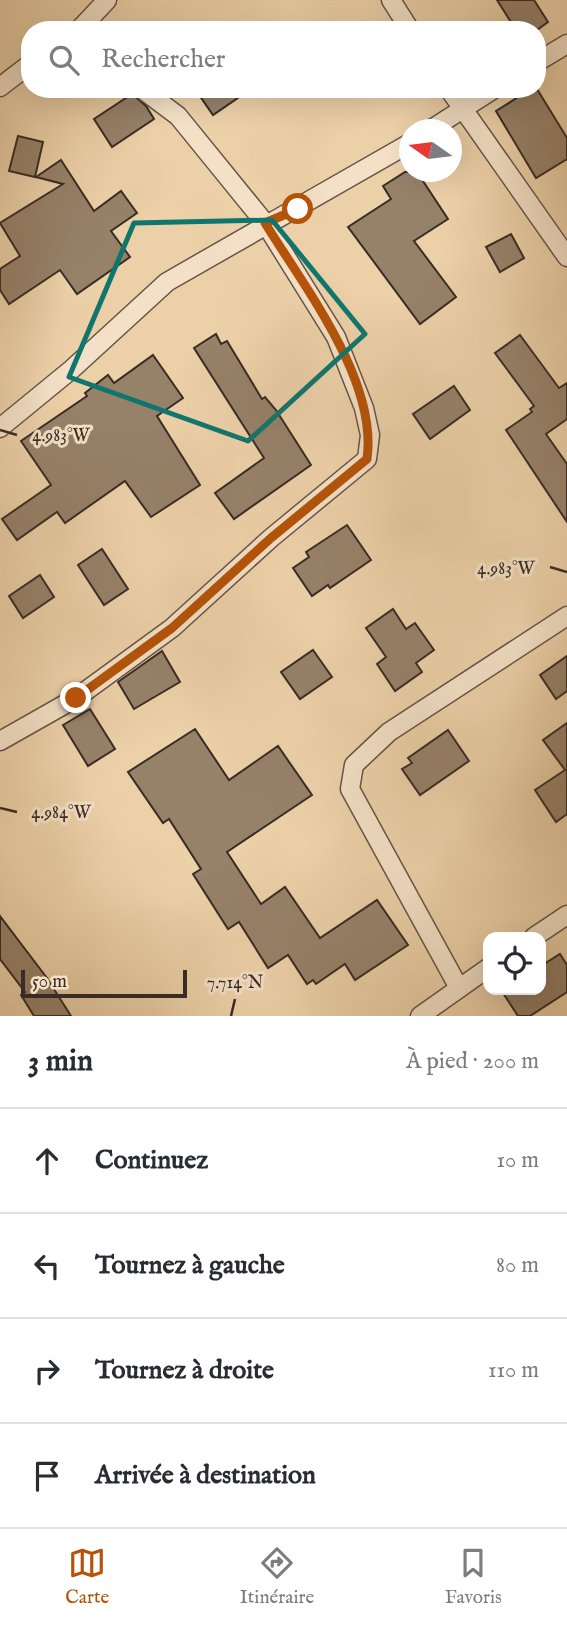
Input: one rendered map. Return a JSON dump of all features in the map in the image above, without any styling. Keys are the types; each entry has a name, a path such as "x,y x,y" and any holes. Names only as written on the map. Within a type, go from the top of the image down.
{"street":[{"path":"87,21 107,0"},
{"path":"391,0 404,21"},
{"path":"546,57 567,44"},
{"path":"0,87 21,71"},
{"path":"2,736 76,698 172,628 271,538 367,459 370,435 364,408 335,337 265,223 178,116 154,98"},
{"path":"455,98 567,257"},
{"path":"448,119 480,98"},
{"path":"0,428 72,369 167,282 265,223 298,209 399,149"},
{"path":"458,988 350,789 355,765 389,732 567,616"},
{"path":"542,932 567,915"},
{"path":"420,1016 483,971"}],"highlighted area":[{"path":"272,220 365,334 248,441 69,377 134,223"}],"building":[{"path":"497,0 534,0 548,22 546,23 546,21 510,21"},
{"path":"126,98 137,98 146,106 154,119 112,147 94,119"},
{"path":"201,98 238,98 213,115"},
{"path":"517,98 543,98 567,138 567,159 536,178 496,111"},
{"path":"18,136 43,142 35,177 9,171"},
{"path":"61,160 94,211 121,191 137,213 111,231 130,257 77,294 60,270 9,304 0,290 0,269 20,256 0,223 63,184 36,177"},
{"path":"399,176 399,182 424,182 448,219 414,241 456,297 420,324 348,227 391,199 383,186"},
{"path":"511,234 524,258 500,272 486,247"},
{"path":"216,334 221,344 227,341 262,399 265,397 276,410 311,465 234,519 215,493 264,458 194,348"},
{"path":"520,335 559,388 567,383 567,419 546,434 567,464 567,522 506,430 532,412 530,409 534,406 495,353"},
{"path":"153,355 183,398 157,416 200,485 151,517 125,481 65,523 57,512 17,540 2,519 51,485 21,441 87,396 85,393 108,375 114,383"},
{"path":"454,386 470,410 430,439 413,414"},
{"path":"347,525 371,560 330,588 328,585 312,596 293,568 309,557 306,552"},
{"path":"102,549 128,589 104,605 78,565"},
{"path":"40,575 54,597 23,618 9,596"},
{"path":"393,609 406,629 415,623 434,650 416,663 422,672 395,691 377,664 386,657 366,628"},
{"path":"313,650 332,677 300,699 281,672"},
{"path":"162,651 180,682 134,709 118,682"},
{"path":"567,656 567,691 556,699 540,675"},
{"path":"90,709 115,749 88,766 63,725"},
{"path":"567,723 567,814 556,822 535,790 565,770 543,740"},
{"path":"195,729 229,780 278,746 312,795 227,852 261,904 285,887 320,938 377,900 408,945 355,980 345,964 316,984 313,980 307,984 288,955 268,968 239,922 228,929 193,874 201,869 169,819 163,823 128,772"},
{"path":"448,730 469,761 420,795 402,769 412,763 408,758"},
{"path":"0,916 47,978 71,1016 34,1016 21,995 25,992 0,959"},
{"path":"560,954 567,965 567,992 530,1016 518,1016 504,995 546,995 546,963"}],"route":[{"path":"76,698 172,628 271,538 367,459 370,435 364,408 335,337 265,223 298,209"}]}
